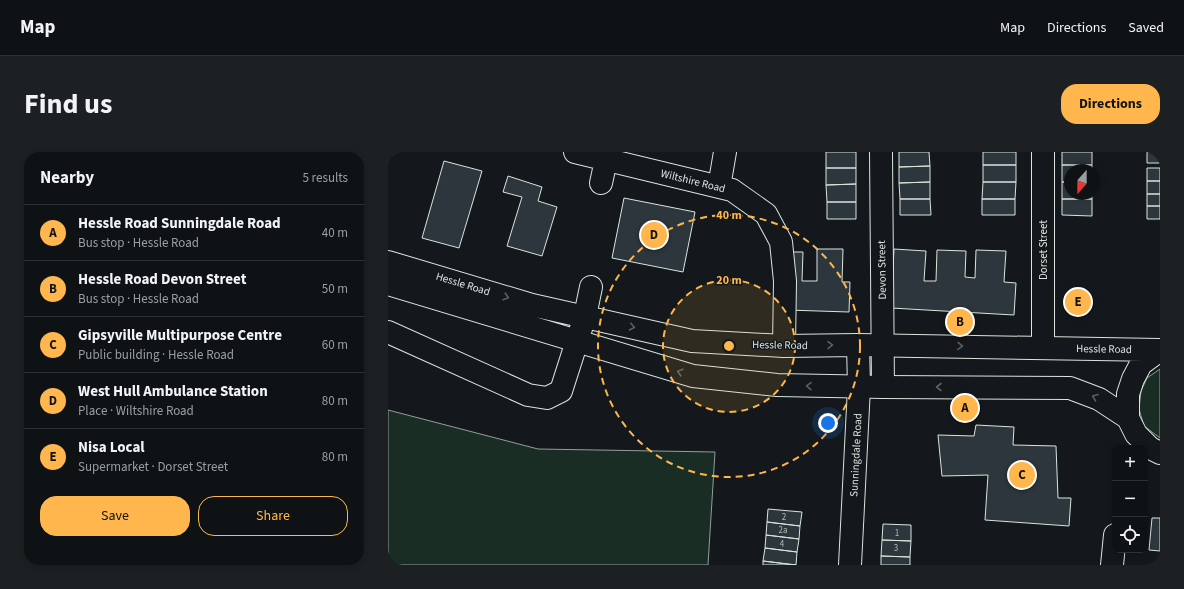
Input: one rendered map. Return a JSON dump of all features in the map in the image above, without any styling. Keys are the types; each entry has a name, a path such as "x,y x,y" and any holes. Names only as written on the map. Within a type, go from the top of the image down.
{"main road":[{"name":"Wiltshire Road","path":"575,152 732,190 766,214 781,242 785,281 784,346"},
{"path":"719,187 725,152"},
{"name":"Devon Street","path":"881,152 883,387"},
{"name":"Dorset Street","path":"1042,348 1043,152"},
{"path":"601,183 606,160"},
{"name":"Hessle Road","path":"388,262 532,305 692,341 784,346 883,345 1159,350"},
{"name":"Hessle Road","path":"388,284 693,376 777,385 1070,388 1099,398 1128,418"},
{"path":"388,332 528,395 547,398 561,391 585,316 591,287"},
{"name":"Sunningdale Road","path":"850,565 859,387 858,345"},
{"path":"1152,452 1136,434 1128,418 1128,394 1133,379 1141,364 1159,350"},
{"path":"1112,565 1113,553"}],"green space":[{"path":"1160,369 1160,438 1144,426 1139,409 1141,391 1147,378"},
{"path":"388,410 538,449 715,452 708,565 388,565"}],"building":[{"path":"826,152 856,152 856,168 826,168"},
{"path":"899,152 929,152 930,166 899,167"},
{"path":"983,152 1016,152 1016,165 983,165"},
{"path":"1062,152 1092,152 1092,164 1062,165"},
{"path":"1147,152 1160,152 1160,163 1147,163"},
{"path":"444,161 482,171 459,248 422,238"},
{"path":"983,165 1016,165 1016,182 983,182"},
{"path":"1062,165 1064,165 1064,182 1062,182"},
{"path":"930,166 930,182 899,183 899,167"},
{"path":"826,168 856,168 856,184 826,185"},
{"path":"1147,168 1160,168 1160,181 1147,181"},
{"path":"508,176 542,187 538,201 557,207 542,256 507,246 522,197 503,192"},
{"path":"1147,181 1160,181 1160,194 1147,194"},
{"path":"930,182 930,199 900,199 899,183"},
{"path":"983,182 1016,182 1015,199 982,199"},
{"path":"1062,182 1064,182 1064,199 1062,199"},
{"path":"856,184 856,202 827,202 826,185"},
{"path":"1147,194 1160,194 1160,206 1147,206"},
{"path":"624,198 695,212 683,272 612,258"},
{"path":"900,199 930,199 931,215 900,215"},
{"path":"982,199 1015,199 1015,215 982,215"},
{"path":"1062,199 1092,200 1092,216 1062,215"},
{"path":"827,202 856,202 856,219 827,219"},
{"path":"1147,206 1160,206 1160,219 1147,219"},
{"path":"817,249 843,249 842,282 850,282 849,312 787,310 788,252 803,252 802,281 817,281"},
{"path":"894,249 926,251 924,281 936,281 937,250 966,251 965,277 975,278 976,250 1006,251 1004,282 1016,283 1014,315 891,308"},
{"path":"976,425 1014,427 1013,445 1056,446 1058,498 1071,498 1069,526 985,520 988,475 942,476 938,435 974,436"},
{"path":"768,509 802,512 800,526 767,522"},
{"path":"1152,518 1160,518 1160,551 1149,550"},
{"path":"767,522 800,526 799,539 766,535"},
{"path":"883,524 911,525 911,541 882,540"},
{"path":"766,535 799,539 797,552 765,548"},
{"path":"882,540 911,541 910,557 881,556"},
{"path":"765,548 797,552 796,565 763,561"},
{"path":"881,556 910,557 910,565 881,565"},
{"path":"763,561 796,565 763,565"}],"place":[{"name":"West Hull Ambulance Station","path":"654,235"},
{"name":"Nisa Local","path":"1078,302"},
{"name":"Hessle Road Devon Street","path":"960,322"},
{"name":"Hessle Road Sunningdale Road","path":"965,408"},
{"name":"Gipsyville Multipurpose Centre","path":"1022,475"}]}
